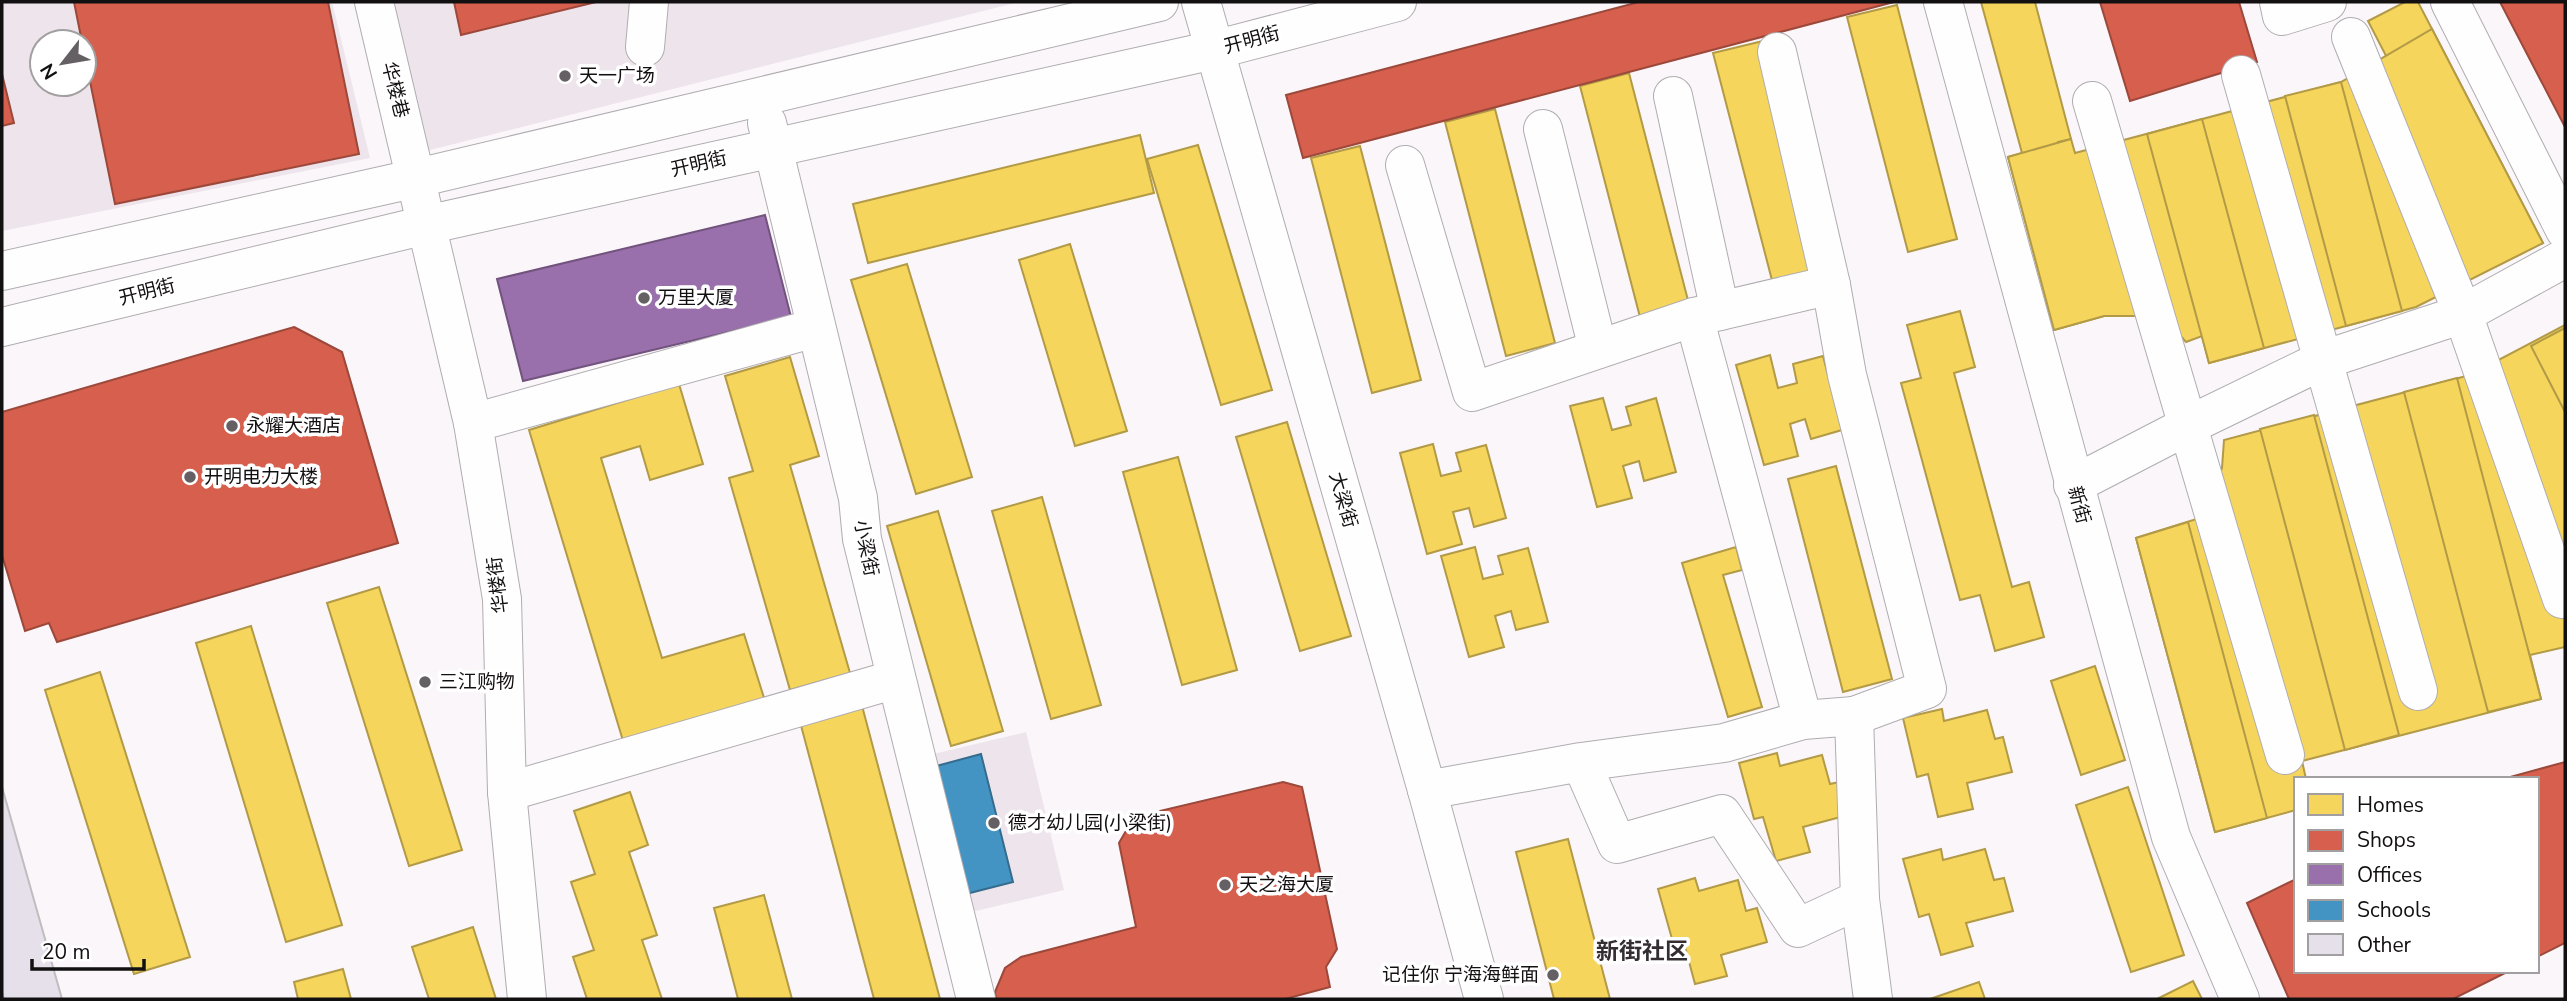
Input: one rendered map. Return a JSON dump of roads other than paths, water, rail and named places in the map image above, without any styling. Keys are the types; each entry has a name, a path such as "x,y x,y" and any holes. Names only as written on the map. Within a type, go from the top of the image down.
{"street":[{"name":"华楼巷","path":"374,2 417,178"},
{"path":"646,47 649,2"},
{"path":"2,271 417,178 1159,2"},
{"name":"大梁街","path":"1201,2 1427,790 1483,999"},
{"name":"开明街","path":"2,327 426,225 1214,50 1397,2"},
{"name":"新街","path":"1943,2 2171,837 2240,999"},
{"path":"2279,2 2282,16 2327,2"},
{"path":"2450,2 2565,230"},
{"path":"2351,37 2463,314 2562,599"},
{"path":"1427,790 1581,762 1724,743 1803,720 1854,716 1927,689 1847,375 1831,285 1777,52"},
{"path":"2241,75 2418,691"},
{"name":"小梁街","path":"761,95 858,498 862,538 976,999"},
{"path":"1673,96 1707,314 1803,720"},
{"path":"2092,101 2285,755"},
{"path":"1543,129 1598,348"},
{"path":"1405,165 1472,392 1707,314 1831,285"},
{"name":"华楼街","path":"417,178 473,423 502,599 507,792 527,999"},
{"path":"2073,485 2323,360 2463,314 2565,258"},
{"path":"473,423 815,328"},
{"path":"507,792 896,678"},
{"path":"1854,716 1860,899 1872,999"},
{"path":"1581,762 1617,844 1722,814 1798,928 1860,899"}],"place":[{"name":"天一广场","path":"565,76"},
{"name":"万里大厦","path":"644,298"},
{"name":"永耀大酒店","path":"232,426"},
{"name":"开明电力大楼","path":"190,477"},
{"name":"三江购物","path":"425,682"},
{"name":"德才幼儿园(小梁街)","path":"994,823"},
{"name":"天之海大厦","path":"1225,885"},
{"name":"记住你 宁海海鲜面","path":"1553,975"}],"district":[{"name":"新街社区","path":"1642,951"}]}
